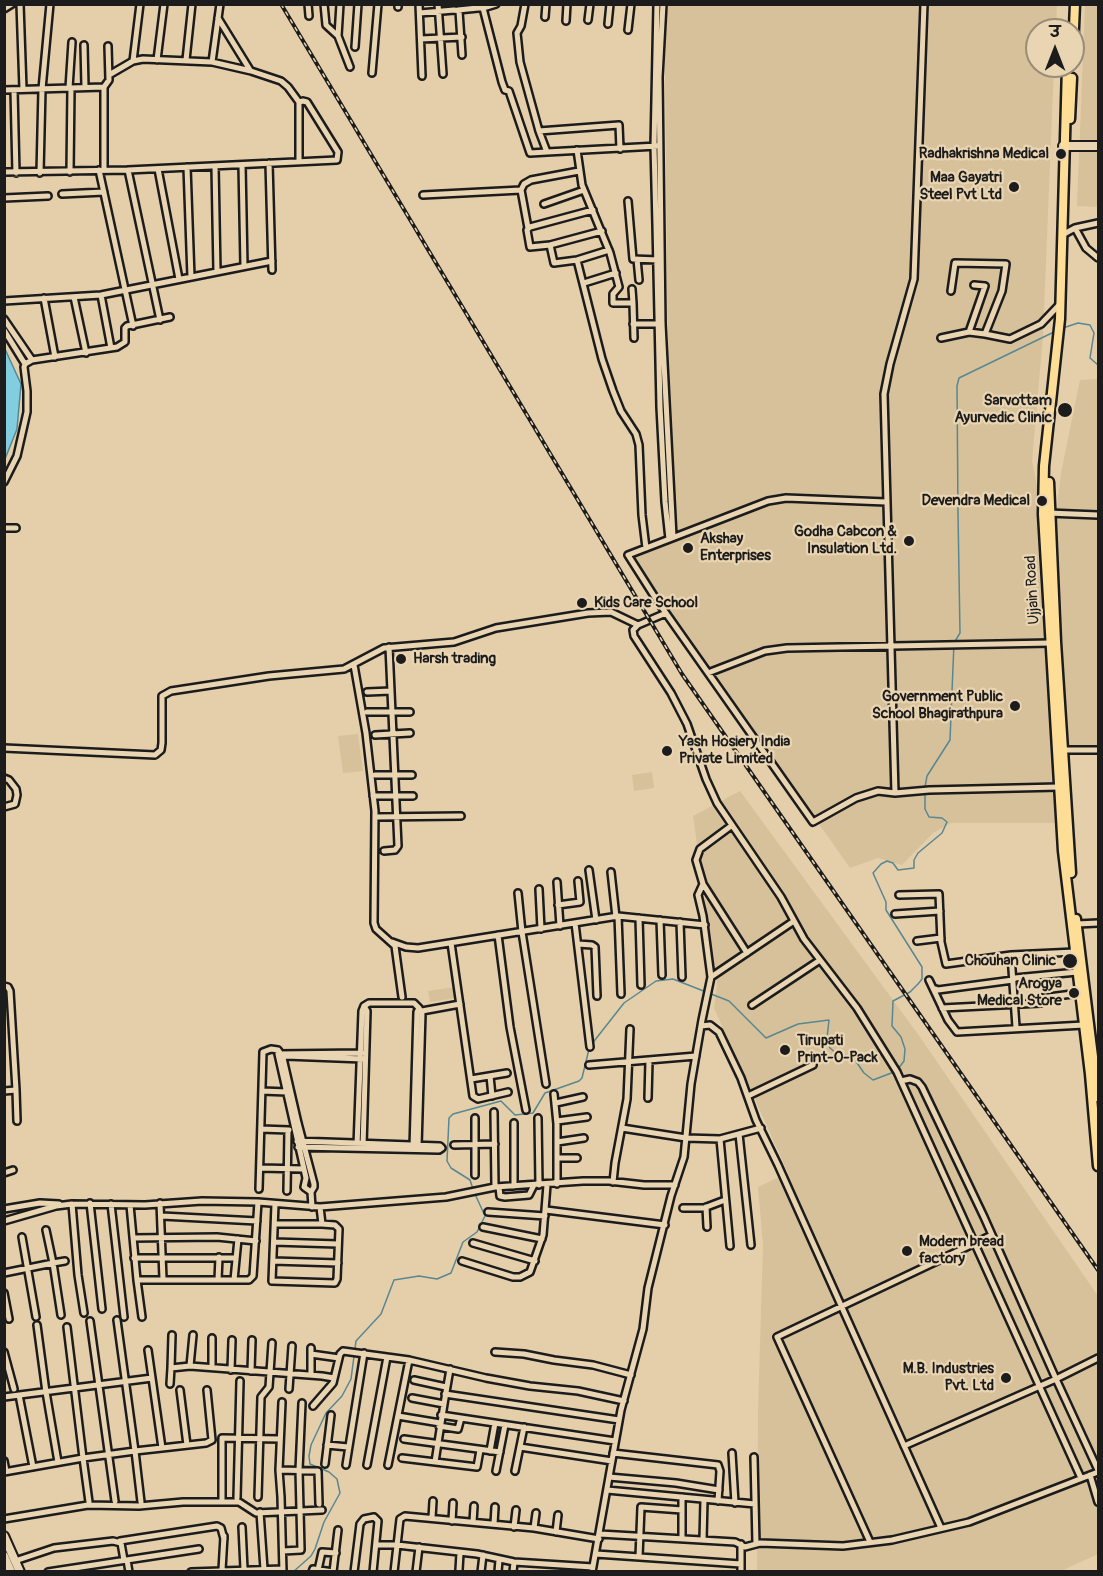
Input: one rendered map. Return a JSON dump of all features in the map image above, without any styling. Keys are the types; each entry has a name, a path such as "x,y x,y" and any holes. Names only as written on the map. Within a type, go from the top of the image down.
{"main road":[{"name":"Ujjain Road","path":"1067,78 1062,335 1046,514 1063,851 1084,1024 1096,1096"},
{"name":"Ujjain Road","path":"1062,319 1060,304 1071,78"},
{"path":"1066,146 1098,146"},
{"name":"Ujjain Road","path":"1053,643 1064,750 1071,874 1096,1096 1093,1112 1098,1166"},
{"path":"4,1536 20,1572"},
{"path":"4,1556 11,1572"}],"street":[{"path":"4,9 12,4"},
{"path":"20,4 23,89"},
{"path":"40,173 42,89 50,4"},
{"path":"133,61 140,4"},
{"path":"157,60 164,4"},
{"path":"186,60 192,4"},
{"path":"212,62 220,4"},
{"path":"308,4 309,16"},
{"path":"324,4 326,25 338,36"},
{"path":"340,4 338,36 350,67"},
{"path":"355,47 358,4"},
{"path":"372,73 378,4"},
{"path":"419,4 422,76"},
{"path":"420,13 438,8 458,10 496,4"},
{"path":"525,4 521,26 517,33 520,62 547,152"},
{"path":"545,17 546,4"},
{"path":"566,21 567,4"},
{"path":"588,20 590,4"},
{"path":"608,24 610,4"},
{"path":"628,30 631,4"},
{"path":"657,4 660,324 671,538"},
{"path":"657,146 663,4"},
{"path":"895,793 883,406 890,364 914,279 924,4"},
{"path":"479,7 502,82 505,90 509,91 530,153 657,146"},
{"path":"438,8 442,74"},
{"path":"458,10 462,55"},
{"path":"218,18 250,71"},
{"path":"421,39 462,37"},
{"path":"70,172 72,42"},
{"path":"84,45 85,87"},
{"path":"108,46 109,75 108,83 104,87 102,170 104,192 133,326"},
{"path":"109,75 133,61 186,60 212,62 281,81 300,102 299,162"},
{"path":"4,90 104,87"},
{"path":"14,90 16,173"},
{"path":"4,172 40,173 335,161 339,158 338,152 307,102 300,102"},
{"path":"539,131 619,124 620,149"},
{"path":"577,150 584,190 602,231 616,273 619,287 613,294 614,303 633,303"},
{"path":"269,163 272,270"},
{"path":"242,165 244,266"},
{"path":"215,166 217,272"},
{"path":"187,167 191,277"},
{"path":"158,169 179,279"},
{"path":"128,170 160,320"},
{"path":"579,171 531,180 524,184 521,190 531,247 550,245 602,231"},
{"path":"423,195 521,190"},
{"path":"544,204 584,190"},
{"path":"62,194 104,192"},
{"path":"4,198 48,196"},
{"path":"628,201 633,259 659,261"},
{"path":"528,228 593,210"},
{"path":"1064,234 1075,228 1098,223"},
{"path":"1075,228 1086,248 1098,258"},
{"path":"550,245 554,263 577,261 609,250"},
{"path":"637,259 639,280"},
{"path":"4,301 101,295 272,261"},
{"path":"577,261 602,359 621,411 636,434 639,445 646,548"},
{"path":"951,291 955,263 1006,264 1002,291 985,334"},
{"path":"584,283 616,273"},
{"path":"969,332 985,286 974,285"},
{"path":"632,289 634,338"},
{"path":"101,295 111,348"},
{"path":"74,297 86,353"},
{"path":"44,298 55,357"},
{"path":"941,338 969,332 1010,339 1041,324 1060,304"},
{"path":"25,364 32,360 86,353 122,345 125,342 125,328 170,317"},
{"path":"4,319 32,360"},
{"path":"633,324 660,324"},
{"path":"4,330 25,364 27,391 27,412 17,456 4,482"},
{"path":"886,502 786,498 768,501 628,555 813,822 856,798 878,791 895,793 919,790 1059,787"},
{"path":"1046,514 1098,515"},
{"path":"4,528 16,528"},
{"path":"4,747 155,755 162,743 162,696 171,691 269,676 344,669 379,649 454,642 496,627 596,612 611,612 638,625"},
{"path":"666,613 638,625 633,630 634,636 671,693 687,724 717,803 780,897 804,939 857,1008 897,1072 1081,1478"},
{"path":"708,673 765,651 829,646 891,647 1053,643"},
{"path":"384,851 397,849 389,647"},
{"path":"354,665 366,733 375,817 374,923 376,928 392,942 418,948 617,917 705,925"},
{"path":"367,693 391,691"},
{"path":"367,712 410,712"},
{"path":"375,735 410,733"},
{"path":"1064,750 1098,750"},
{"path":"375,775 412,775"},
{"path":"4,778 9,780 16,789 17,795 15,804 4,807"},
{"path":"373,796 413,795"},
{"path":"375,817 461,816"},
{"path":"731,826 700,849 697,854 696,867 703,884 747,953"},
{"path":"589,870 596,920"},
{"path":"611,872 617,917 621,994"},
{"path":"558,905 580,902 578,881"},
{"path":"557,882 560,926"},
{"path":"376,1545 419,1547 483,1555 514,1562 593,1569 619,1420 643,1329 648,1287 684,1157 700,1026 711,977 705,925 698,895 703,884"},
{"path":"539,889 541,928"},
{"path":"518,893 546,1084"},
{"path":"899,895 939,894 941,938 946,964 1011,955 1075,952"},
{"path":"895,914 940,911"},
{"path":"639,918 641,985"},
{"path":"660,920 662,975"},
{"path":"711,977 794,921"},
{"path":"680,922 682,977"},
{"path":"575,923 590,1047"},
{"path":"1077,924 1098,923"},
{"path":"498,935 509,1020 526,1110"},
{"path":"917,941 941,938"},
{"path":"392,942 397,952 402,997"},
{"path":"452,943 474,1098 508,1092"},
{"path":"578,945 595,947 597,996"},
{"path":"1011,955 1016,1027"},
{"path":"752,1005 820,960"},
{"path":"933,988 938,990 1015,978 1077,972"},
{"path":"929,980 942,1008 957,1032 1084,1024"},
{"path":"4,986 10,991 17,1120"},
{"path":"942,1008 1015,1004 1080,993"},
{"path":"360,1145 362,1011 364,1006 369,1003 414,1004 420,1009 460,1004"},
{"path":"300,1144 416,1147 417,1012 420,1009"},
{"path":"700,1026 710,1025 719,1032 741,1078 756,1120 843,1307 941,1528"},
{"path":"613,1182 627,1099 630,1029"},
{"path":"259,1189 263,1052 278,1050 280,1053 363,1056"},
{"path":"280,1053 278,1057 288,1092"},
{"path":"312,1207 311,1192 314,1186 294,1130 283,1060 285,1056 363,1056"},
{"path":"589,1065 696,1056"},
{"path":"648,1061 648,1098"},
{"path":"748,1096 813,1065"},
{"path":"471,1079 507,1073"},
{"path":"490,1076 492,1095"},
{"path":"394,1572 401,1517 405,1516 600,1536 735,1542 750,1547 756,1544 843,1546 969,1522 1098,1471 992,1235 922,1087 918,1082 910,1079 901,1081"},
{"path":"4,1091 16,1090"},
{"path":"262,1091 288,1092"},
{"path":"554,1094 557,1121 557,1184"},
{"path":"556,1103 583,1097"},
{"path":"494,1112 497,1187 500,1196 505,1197 529,1195 536,1185 538,1118"},
{"path":"557,1121 588,1117"},
{"path":"475,1118 475,1175"},
{"path":"514,1123 514,1186"},
{"path":"622,1128 686,1138 720,1138 761,1128"},
{"path":"261,1129 294,1130"},
{"path":"287,1191 287,1168 294,1130"},
{"path":"739,1134 751,1245"},
{"path":"557,1142 584,1138"},
{"path":"720,1138 730,1246"},
{"path":"300,1144 306,1178 304,1187 311,1192"},
{"path":"454,1145 495,1144"},
{"path":"557,1158 577,1158"},
{"path":"260,1168 303,1168"},
{"path":"4,1173 13,1170"},
{"path":"4,1221 63,1205 90,1203 258,1202 320,1208 446,1197 497,1187 583,1181 675,1185"},
{"path":"462,1261 517,1277 530,1272 542,1239 547,1185"},
{"path":"683,1209 706,1207 725,1200"},
{"path":"137,1280 249,1280 252,1278 258,1202"},
{"path":"4,1209 40,1203 63,1205"},
{"path":"90,1203 102,1309"},
{"path":"160,1203 163,1279"},
{"path":"72,1204 78,1275 84,1313"},
{"path":"111,1204 124,1317"},
{"path":"130,1204 142,1317"},
{"path":"271,1289 275,1204"},
{"path":"706,1207 707,1227"},
{"path":"320,1208 322,1224"},
{"path":"488,1212 545,1213 665,1225"},
{"path":"162,1216 257,1221"},
{"path":"272,1281 335,1283 338,1263 338,1226 275,1224"},
{"path":"483,1227 542,1239"},
{"path":"46,1230 61,1315"},
{"path":"870,1542 777,1337 992,1235"},
{"path":"133,1238 217,1237 256,1241"},
{"path":"22,1238 36,1317"},
{"path":"234,1280 238,1239"},
{"path":"274,1242 338,1244"},
{"path":"473,1243 535,1261"},
{"path":"218,1280 219,1257"},
{"path":"134,1258 236,1258"},
{"path":"4,1273 65,1261"},
{"path":"273,1261 338,1263"},
{"path":"4,1293 9,1319"},
{"path":"117,1320 127,1380 141,1502"},
{"path":"90,1321 115,1501"},
{"path":"37,1325 58,1462"},
{"path":"67,1327 89,1502"},
{"path":"170,1384 172,1335"},
{"path":"190,1366 193,1335"},
{"path":"212,1338 212,1367"},
{"path":"231,1370 232,1340"},
{"path":"251,1371 252,1340"},
{"path":"258,1497 261,1397 270,1387 272,1343"},
{"path":"289,1389 292,1346"},
{"path":"148,1350 162,1448"},
{"path":"311,1375 311,1351 339,1358"},
{"path":"313,1406 329,1388 341,1352 346,1351 408,1360 530,1386 578,1391 624,1401"},
{"path":"4,1352 14,1389"},
{"path":"346,1465 362,1352"},
{"path":"495,1352 593,1365 631,1375"},
{"path":"368,1465 387,1357"},
{"path":"904,1446 1098,1358"},
{"path":"388,1465 408,1360"},
{"path":"171,1368 212,1367 334,1378"},
{"path":"435,1462 450,1369"},
{"path":"4,1397 152,1378"},
{"path":"414,1380 446,1387"},
{"path":"237,1498 240,1381"},
{"path":"180,1390 187,1445"},
{"path":"4,1461 5,1471 109,1454 206,1443 212,1440 207,1390"},
{"path":"445,1394 619,1420"},
{"path":"19,1395 33,1467"},
{"path":"412,1398 444,1404"},
{"path":"191,1572 244,1569 283,1570 279,1470 282,1402"},
{"path":"283,1551 301,1550 299,1470 302,1403"},
{"path":"325,1464 331,1415"},
{"path":"441,1415 615,1441"},
{"path":"398,1416 458,1429 461,1418"},
{"path":"490,1451 495,1423"},
{"path":"496,1471 505,1425"},
{"path":"515,1471 524,1427"},
{"path":"222,1499 221,1439 280,1439"},
{"path":"404,1439 500,1452"},
{"path":"327,1445 348,1447"},
{"path":"520,1447 612,1461"},
{"path":"402,1458 477,1467 480,1450"},
{"path":"613,1453 717,1465 720,1471 718,1501"},
{"path":"732,1453 735,1503"},
{"path":"754,1458 756,1544"},
{"path":"4,1519 88,1505 139,1506 183,1502 239,1502 253,1512 320,1507 319,1472 279,1470"},
{"path":"1090,1475 1098,1502"},
{"path":"609,1477 719,1490"},
{"path":"607,1490 755,1504"},
{"path":"682,1497 682,1539"},
{"path":"703,1540 704,1500"},
{"path":"432,1518 433,1501"},
{"path":"452,1521 453,1503"},
{"path":"473,1522 474,1506"},
{"path":"639,1557 641,1507 682,1510"},
{"path":"494,1524 495,1508"},
{"path":"514,1527 516,1510"},
{"path":"261,1512 264,1569"},
{"path":"534,1528 536,1514"},
{"path":"556,1532 558,1515"},
{"path":"354,1572 360,1524 364,1519 374,1517 378,1521 374,1572"},
{"path":"15,1561 54,1548 120,1541 217,1526 221,1528 224,1539"},
{"path":"242,1527 244,1569"},
{"path":"222,1570 224,1528"},
{"path":"336,1553 322,1552 315,1571 333,1572 336,1553 338,1530"},
{"path":"120,1541 129,1572"},
{"path":"741,1544 741,1572"},
{"path":"416,1572 419,1547"},
{"path":"48,1572 199,1549"},
{"path":"459,1570 460,1553"},
{"path":"596,1554 741,1564"},
{"path":"481,1572 483,1555"},
{"path":"498,1572 499,1560"},
{"path":"513,1572 514,1562"}],"shaded area":[{"path":"667,5 1057,5 1056,18 1025,18 1025,78 1054,78 1043,336 1032,461 1042,510 1051,666 1055,823 951,823 933,833 902,865 878,858 850,868 630,555 674,538 668,369 665,57"},
{"path":"1085,5 1098,5 1098,207 1077,206 1082,78 1085,78"},
{"path":"1098,379 1098,748 1068,748 1055,539 1056,517 1061,473 1080,380"},
{"path":"358,734 363,771 343,773 338,736"},
{"path":"652,772 654,788 634,791 632,775"},
{"path":"740,791 920,1037 1098,1296 1098,1554 1059,1572 757,1571 758,1410 763,1245 758,1187 788,1173 714,1008 717,985 693,816"},
{"path":"455,987 456,998 430,1002 428,991"}],"water":[{"path":"5,349 21,384 17,429 5,459"}],"waterway":[{"path":"1063,328 1078,323 1090,325 1094,333 1090,358 1098,365"},
{"path":"925,787 927,776 950,740 954,643 960,633 957,386 959,378 1056,331"},
{"path":"898,1069 904,1061 905,1049 901,1037 892,1026 893,1001 910,992 918,984 922,979 922,967 886,910 886,902 873,873 887,861 893,863 898,870 914,868 914,860 918,853 942,833 947,822 942,818 929,817 925,809 925,792"},
{"path":"591,1045 624,1003 656,981 673,979 729,1001 766,1038 798,1024 829,1020 827,1038 830,1048 837,1054 846,1055 855,1060 864,1073 873,1080 894,1072"},
{"path":"473,1189 470,1180 451,1168 447,1161 449,1118 453,1114 501,1101 515,1115 533,1113 545,1093 582,1078 589,1049"},
{"path":"293,1572 311,1556 324,1522 340,1493 337,1479 329,1472 310,1464 309,1456 311,1445 326,1413 342,1396 351,1379 356,1341 381,1314 394,1280 419,1276 437,1279 451,1273 463,1242 477,1232 485,1216 475,1194"}],"railway":[{"path":"281,4 682,674 1098,1270"}],"place":[{"name":"Radhakrishna Medical","path":"1061,154"},
{"name":"Maa Gayatri Steel Pvt Ltd","path":"1014,187"},
{"name":"Sarvottam Ayurvedic Clinic","path":"1065,410"},
{"name":"Devendra Medical","path":"1042,501"},
{"name":"Godha Cabcon & Insulation Ltd.","path":"909,541"},
{"name":"Akshay Enterprises","path":"688,548"},
{"name":"Kids Care School","path":"582,603"},
{"name":"Harsh trading","path":"401,659"},
{"name":"Government Public School Bhagirathpura","path":"1015,706"},
{"name":"Yash Hosiery India Private Limited","path":"667,751"},
{"name":"Chouhan Clinic","path":"1070,961"},
{"name":"Arogya Medical Store","path":"1074,993"},
{"name":"Tirupati Print-O-Pack","path":"785,1050"},
{"name":"Modern bread factory","path":"907,1251"},
{"name":"M.B. Industries Pvt. Ltd","path":"1006,1378"}]}
